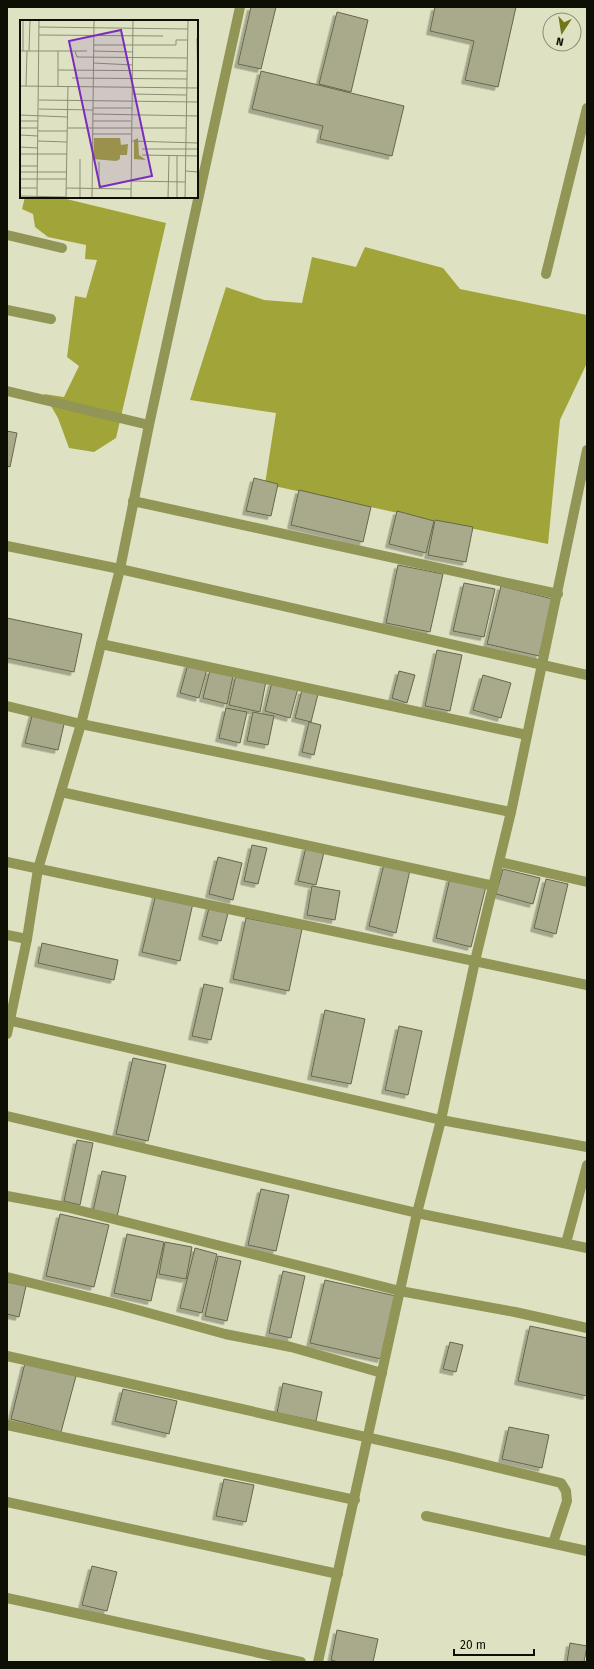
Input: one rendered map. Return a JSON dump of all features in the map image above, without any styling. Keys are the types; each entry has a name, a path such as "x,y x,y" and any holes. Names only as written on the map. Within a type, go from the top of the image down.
{"street":[{"path":"7,1034 27,939 38,869 81,724 120,569 149,425 240,7"},
{"path":"546,274 587,108"},
{"path":"7,235 62,248"},
{"path":"7,310 51,319"},
{"path":"7,391 149,425"},
{"path":"318,1662 369,1438 417,1213 441,1120 475,961 500,862 558,594 587,450"},
{"path":"133,501 301,539 558,594"},
{"path":"7,546 120,569 587,675"},
{"path":"101,644 527,735"},
{"path":"7,706 81,724 511,812"},
{"path":"61,792 494,886"},
{"path":"7,862 587,985"},
{"path":"500,862 587,882"},
{"path":"7,935 27,939"},
{"path":"9,1020 441,1120 587,1147"},
{"path":"7,1116 417,1213 587,1248"},
{"path":"566,1243 587,1165"},
{"path":"7,1196 66,1207 400,1291 515,1312 587,1328"},
{"path":"7,1277 116,1304 225,1334 291,1347 382,1373"},
{"path":"7,1356 561,1483 566,1491 567,1501 553,1543"},
{"path":"7,1425 355,1500"},
{"path":"7,1502 338,1574"},
{"path":"426,1516 587,1551"},
{"path":"7,1598 301,1662"}],"shaded area":[{"path":"25,198 62,198 166,223 116,438 94,452 69,448 58,418 44,394 64,397 79,366 67,357 75,296 86,298 97,260 85,259 86,245 48,237 35,227 33,214 22,209"},
{"path":"365,247 443,268 460,289 587,315 587,363 560,420 548,544 265,484 276,413 190,400 226,287 264,300 302,303 312,257 356,267"}],"building":[{"path":"251,7 276,7 261,69 238,64"},
{"path":"435,7 516,7 498,87 465,80 474,41 430,31"},
{"path":"337,12 368,20 351,92 319,84"},
{"path":"261,71 404,106 392,156 320,139 323,126 252,109"},
{"path":"7,431 17,433 10,467 7,466"},
{"path":"254,478 278,484 271,516 246,511"},
{"path":"299,490 371,507 363,542 291,525"},
{"path":"397,511 434,521 426,553 389,544"},
{"path":"435,520 473,527 466,562 428,555"},
{"path":"398,565 443,574 430,632 386,623"},
{"path":"464,583 495,589 484,637 453,631"},
{"path":"501,586 553,599 539,656 487,644"},
{"path":"7,618 82,634 74,672 7,658"},
{"path":"437,650 462,655 450,711 425,706"},
{"path":"188,664 207,669 199,698 180,693"},
{"path":"210,670 233,676 227,704 203,698"},
{"path":"399,671 415,675 407,703 392,698"},
{"path":"236,675 266,681 260,712 229,705"},
{"path":"483,675 511,683 501,718 473,710"},
{"path":"272,682 298,688 290,718 265,711"},
{"path":"302,690 318,694 311,722 295,718"},
{"path":"226,708 247,712 240,743 219,738"},
{"path":"33,712 65,720 58,750 25,743"},
{"path":"253,712 274,716 268,745 247,741"},
{"path":"309,722 321,725 314,755 302,752"},
{"path":"252,845 267,848 258,884 244,881"},
{"path":"306,847 324,852 316,885 298,881"},
{"path":"218,857 242,863 233,900 209,894"},
{"path":"384,864 410,870 396,933 369,926"},
{"path":"503,869 540,878 533,904 496,894"},
{"path":"450,878 486,886 471,947 436,938"},
{"path":"546,879 568,884 556,934 534,928"},
{"path":"312,886 340,891 335,920 307,915"},
{"path":"156,894 193,903 180,961 142,952"},
{"path":"210,904 229,909 221,941 202,936"},
{"path":"246,918 302,929 289,991 233,979"},
{"path":"42,943 118,960 114,980 38,963"},
{"path":"204,984 223,988 211,1040 192,1036"},
{"path":"325,1010 365,1019 351,1084 311,1076"},
{"path":"399,1026 422,1031 408,1095 385,1090"},
{"path":"133,1058 166,1065 148,1141 116,1134"},
{"path":"77,1140 93,1143 80,1205 64,1201"},
{"path":"102,1171 126,1176 117,1217 93,1211"},
{"path":"261,1189 289,1195 276,1251 248,1245"},
{"path":"60,1214 109,1225 94,1287 46,1276"},
{"path":"127,1234 164,1242 151,1301 114,1293"},
{"path":"165,1242 192,1247 186,1279 159,1274"},
{"path":"195,1248 217,1254 202,1313 180,1308"},
{"path":"218,1256 241,1261 227,1321 205,1316"},
{"path":"283,1271 305,1276 291,1338 269,1333"},
{"path":"325,1280 396,1296 381,1359 310,1343"},
{"path":"7,1282 26,1286 19,1317 7,1314"},
{"path":"530,1326 587,1338 587,1396 518,1381"},
{"path":"450,1342 463,1345 456,1372 443,1369"},
{"path":"25,1363 76,1376 61,1432 11,1419"},
{"path":"283,1383 322,1392 316,1421 277,1413"},
{"path":"123,1389 177,1401 169,1434 115,1421"},
{"path":"509,1427 549,1435 542,1468 502,1459"},
{"path":"224,1479 254,1485 246,1522 216,1516"},
{"path":"92,1566 117,1572 107,1611 82,1605"},
{"path":"337,1630 378,1639 373,1662 338,1662 331,1660"},
{"path":"570,1643 587,1646 584,1662 567,1662"}]}
